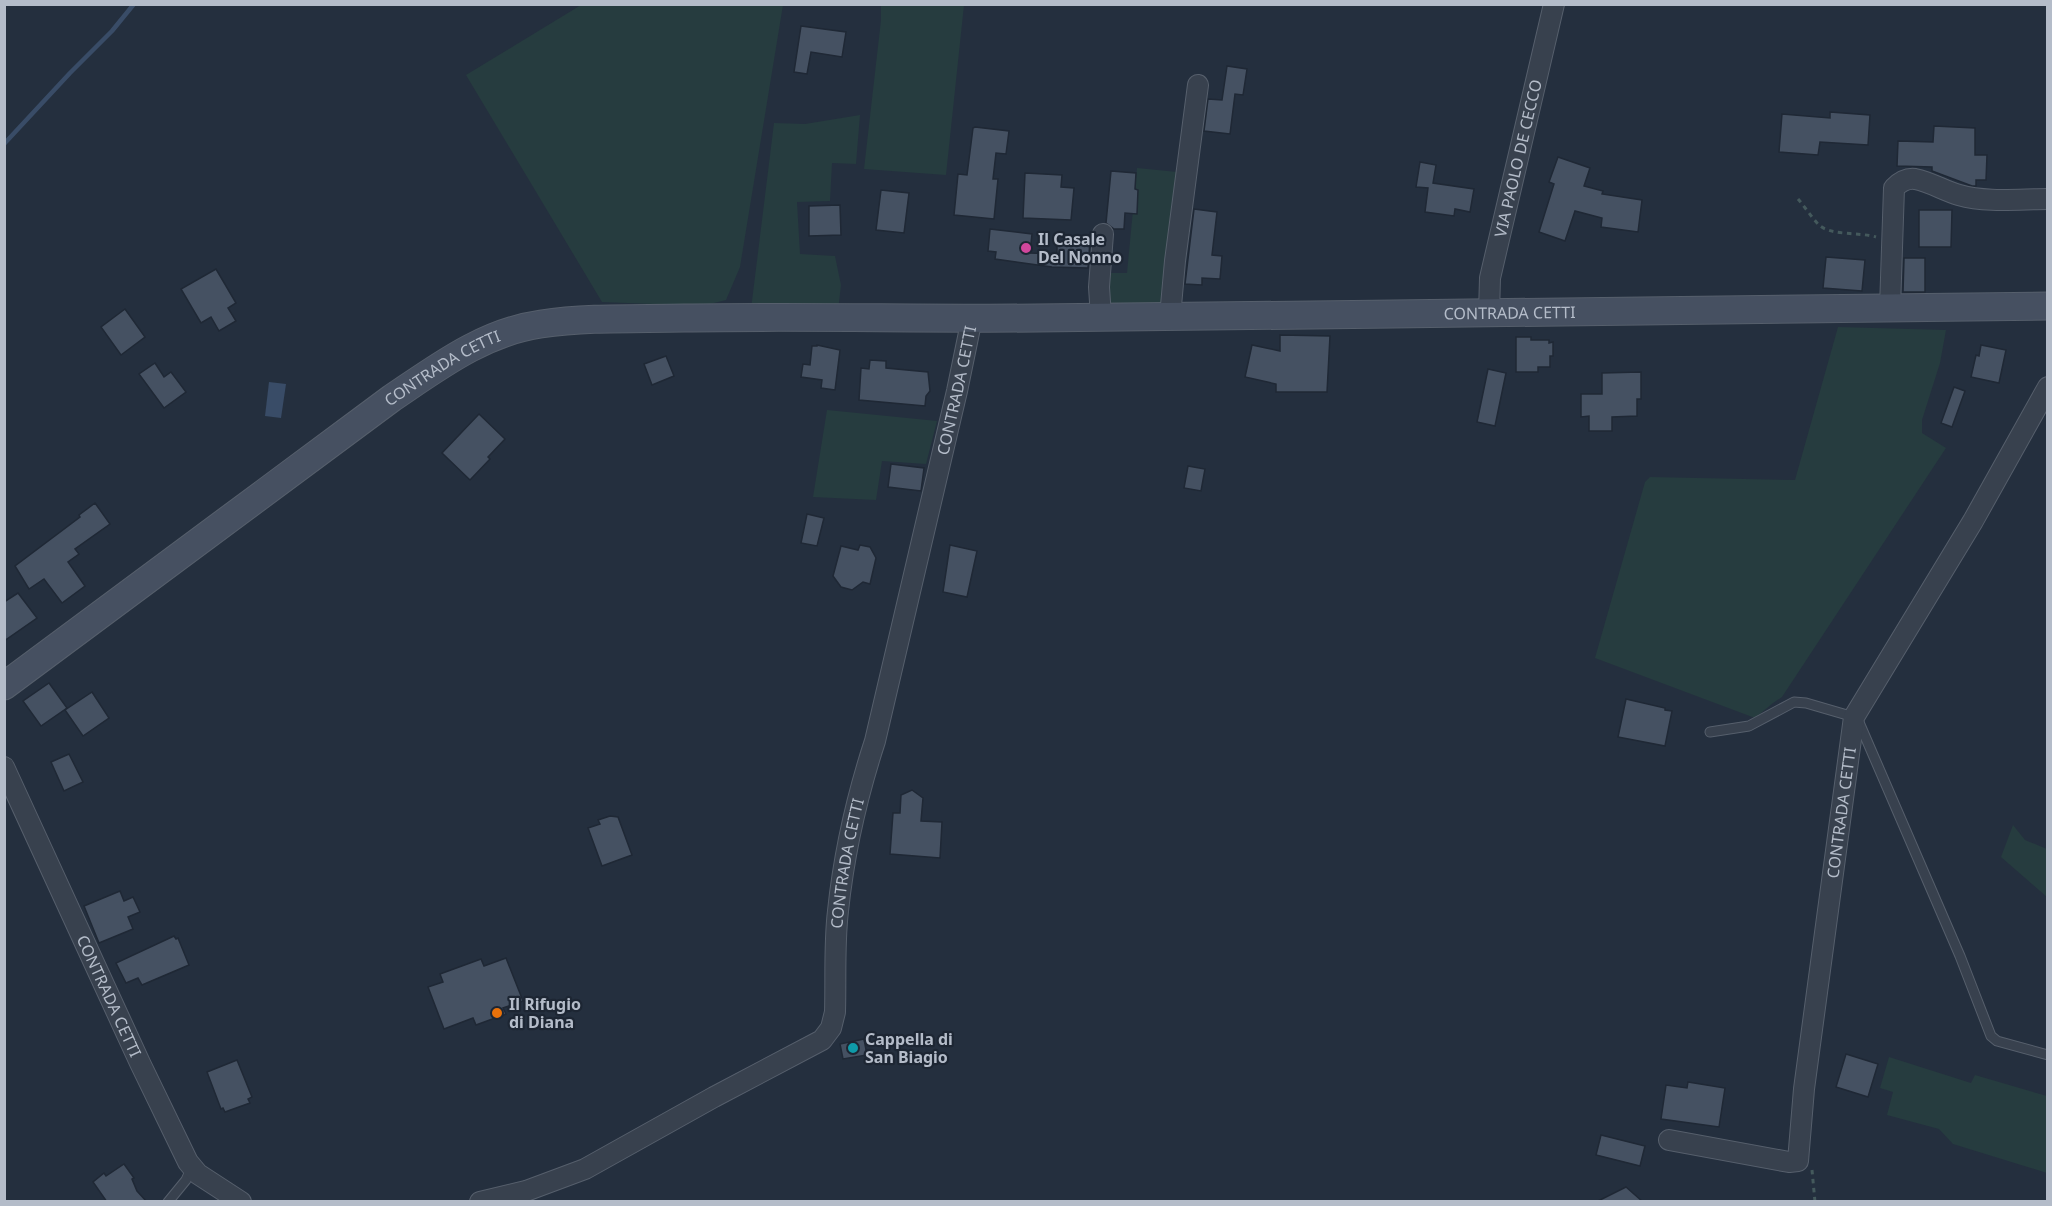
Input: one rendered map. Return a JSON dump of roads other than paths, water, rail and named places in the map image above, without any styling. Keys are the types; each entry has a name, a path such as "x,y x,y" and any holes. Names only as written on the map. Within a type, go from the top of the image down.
{"main road":[{"name":"CONTRADA CETTI","path":"4,686 369,414 453,357 502,334 541,324 620,319 747,317 1170,317 2048,306"}],"street":[{"name":"VIA PAOLO DE CECCO","path":"1489,313 1490,278 1554,4"},
{"path":"1170,317 1198,85"},
{"path":"1890,308 1894,188 1900,182 1912,179 1935,184 1958,195 1981,199 2048,199"},
{"path":"1101,317 1099,286 1103,234"},
{"name":"CONTRADA CETTI","path":"480,1202 526,1191 585,1169 822,1040 831,1028 835,1012 837,914 846,854 862,782 875,741 972,318"},
{"name":"CONTRADA CETTI","path":"1669,1140 1789,1162 1798,1161 1804,1089 1855,716 1972,521 2048,387"},
{"name":"CONTRADA CETTI","path":"4,767 140,1063 192,1167 198,1174 242,1202"}],"lane":[{"path":"1710,732 1749,726 1766,719 1782,707 1794,702 1855,716 1960,956 1991,1036 1997,1041 2048,1055"},
{"path":"168,1202 186,1180 192,1167"}],"water":[{"path":"269,382 286,384 281,418 265,416"}],"waterway":[{"path":"4,144 112,31 134,4"}],"place":[{"name":"Il Casale Del Nonno","path":"1026,248"},
{"name":"Il Rifugio di Diana","path":"497,1013"},
{"name":"Cappella di San Biagio","path":"853,1048"}]}
